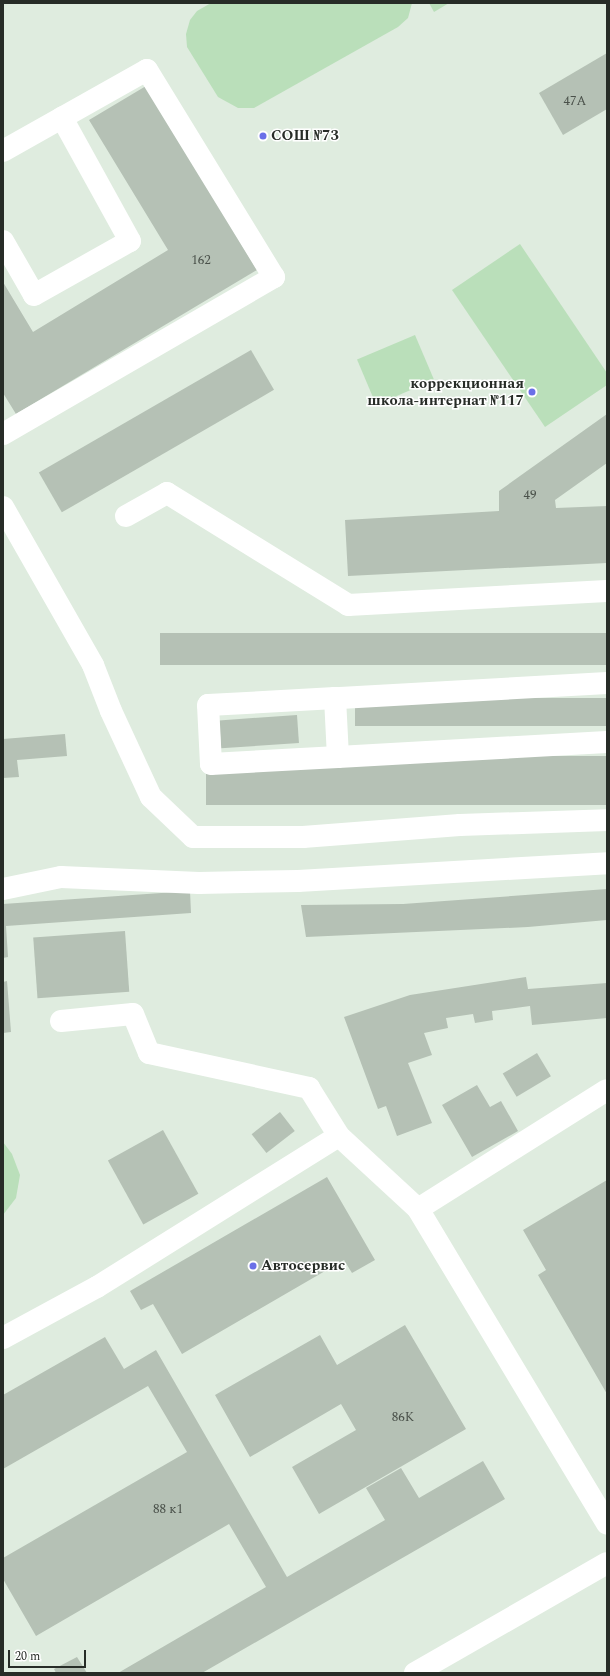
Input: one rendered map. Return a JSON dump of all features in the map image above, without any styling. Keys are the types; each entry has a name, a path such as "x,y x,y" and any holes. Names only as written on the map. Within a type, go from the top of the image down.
{"street":[{"path":"3,151 148,70 274,277 3,434"},
{"path":"3,241 34,295 130,241 62,118"},
{"path":"126,516 167,493 348,605 607,591"},
{"path":"6,520 93,665 111,711 151,797 193,837 302,837 460,825 607,820"},
{"path":"607,683 208,705 211,764 607,742"},
{"path":"335,698 338,757"},
{"path":"3,889 61,877 199,883 298,881 607,863"},
{"path":"61,1020 133,1014 148,1053 310,1088 339,1136 418,1209 607,1524"},
{"path":"418,1209 607,1090"},
{"path":"3,1338 97,1287 339,1136"},
{"path":"415,1673 607,1563"}],"green space":[{"path":"211,3 412,3 408,18 398,27 254,108 238,108 218,97 187,47 186,34 190,20 197,11"},
{"path":"429,3 449,3 434,12"},
{"path":"520,244 607,373 607,385 545,427 452,290"},
{"path":"415,335 434,380 376,405 357,360"},
{"path":"3,1142 12,1154 20,1175 16,1198 3,1215"}],"building":[{"path":"607,53 607,109 563,135 539,93"},
{"path":"146,86 257,270 16,414 3,393 3,282 33,332 168,250 89,120"},
{"path":"251,350 274,390 62,512 39,472"},
{"path":"607,414 607,463 555,500 556,508 607,506 607,563 348,576 345,520 499,511 499,491"},
{"path":"160,633 607,633 607,665 160,665"},
{"path":"355,698 607,698 607,726 355,726"},
{"path":"297,715 299,743 221,748 219,720"},
{"path":"65,734 67,756 17,760 19,777 3,778 3,739"},
{"path":"206,756 607,756 607,805 206,805"},
{"path":"607,889 607,920 528,927 306,937 301,905 403,904"},
{"path":"190,891 191,913 6,926 8,957 3,958 3,904"},
{"path":"125,931 129,992 37,998 33,937"},
{"path":"526,977 528,989 607,983 607,1018 532,1025 530,1006 492,1011 493,1020 475,1023 473,1014 446,1018 448,1028 424,1033 432,1055 408,1063 432,1123 397,1136 386,1106 378,1109 344,1017 410,995"},
{"path":"7,981 11,1032 3,1033 3,982"},
{"path":"537,1053 551,1076 517,1097 503,1074"},
{"path":"477,1085 490,1107 501,1101 518,1131 472,1157 442,1105"},
{"path":"280,1112 295,1131 266,1153 252,1134"},
{"path":"163,1130 198,1194 143,1224 108,1161"},
{"name":"Автосервис","path":"327,1177 375,1260 352,1273 344,1260 182,1354 153,1304 141,1310 130,1291"},
{"path":"607,1180 607,1394 538,1275 546,1270 523,1230"},
{"path":"405,1325 466,1429 319,1514 292,1467 356,1430 341,1404 250,1457 215,1395 320,1335 337,1365"},
{"path":"105,1337 124,1369 156,1350 287,1577 385,1520 366,1488 401,1468 419,1498 483,1461 505,1499 202,1673 118,1673 266,1587 229,1524 36,1636 3,1579 3,1558 187,1452 148,1386 3,1469 3,1395"},
{"path":"77,1657 87,1673 56,1673 54,1669"}],"place":[{"name":"СОШ №73","path":"263,136"},
{"name":"коррекционная школа-интернат №117","path":"532,392"},
{"name":"Автосервис","path":"253,1266"}]}
